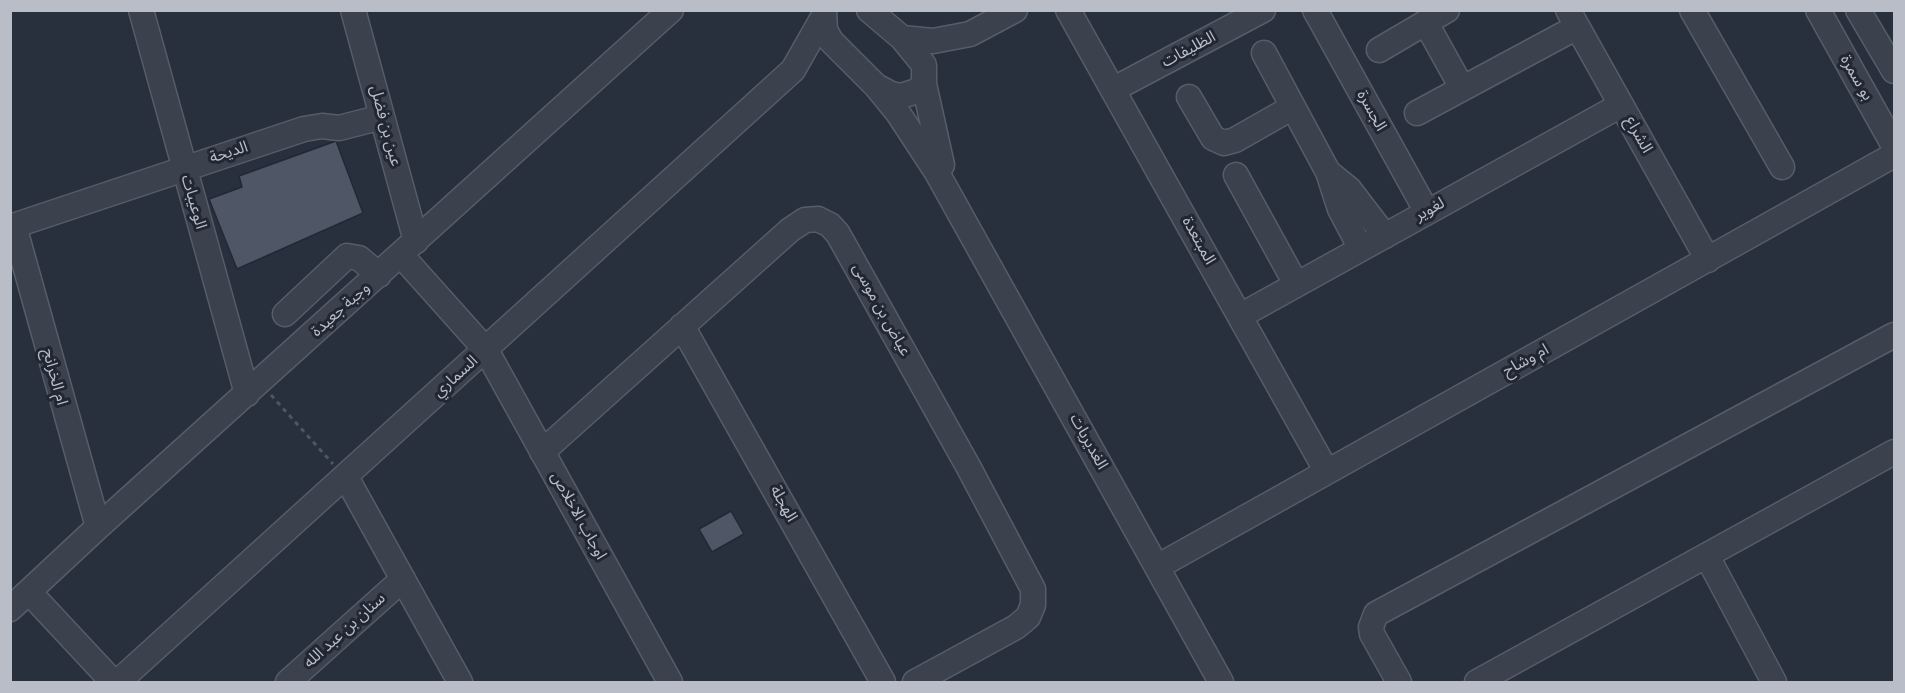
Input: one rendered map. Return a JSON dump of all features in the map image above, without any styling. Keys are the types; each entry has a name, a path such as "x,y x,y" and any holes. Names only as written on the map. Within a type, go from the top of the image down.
{"street":[{"name":"الوعيبات","path":"141,10 184,168 253,388"},
{"name":"عين بن فضل","path":"353,10 382,117 408,248"},
{"name":"وجبة جعيدة","path":"10,609 671,10"},
{"name":"الغديريات","path":"869,10 902,38 924,65 924,84 933,132 953,202"},
{"path":"902,38 933,41 950,39 970,34 1015,10"},
{"name":"المبتعدة","path":"1068,10 1327,472"},
{"name":"الظليفات","path":"1114,90 1263,10"},
{"name":"الجسرة","path":"1315,10 1427,212"},
{"path":"1380,50 1448,10"},
{"path":"1692,10 1782,167"},
{"name":"بو سمرة","path":"1818,10 1894,146"},
{"path":"1858,10 1894,71"},
{"name":"الغديريات","path":"823,13 831,41 876,86 918,141 1221,682"},
{"name":"السماري","path":"118,682 793,70 823,13"},
{"path":"1417,113 1462,88 1572,19"},
{"name":"الشراع","path":"1572,19 1708,260"},
{"path":"1426,23 1462,88"},
{"path":"1264,53 1328,172 1340,209 1361,249"},
{"name":"السماري","path":"793,70 819,61 842,60 854,64"},
{"path":"876,86 891,94 901,96 917,91 924,84"},
{"path":"1189,97 1214,138 1224,143 1235,140 1293,107"},
{"name":"لغوير","path":"1240,316 1621,105"},
{"name":"الديحة","path":"12,226 313,126 339,128 382,117"},
{"name":"ام وشاح","path":"1156,567 1894,155"},
{"path":"1328,172 1349,189 1385,236"},
{"path":"1236,175 1296,284"},
{"name":"عياض بن موسى","path":"542,452 790,230 805,220 818,219 830,225 838,234 980,488 1033,589 1033,605 1028,617 1016,627 915,682"},
{"name":"ام الخرانج","path":"12,226 84,487 98,527"},
{"name":"اوجاب الاخلاص","path":"408,248 486,350 670,682"},
{"path":"285,314 347,256 359,258 379,275"},
{"name":"الهجلة","path":"682,326 883,682"},
{"path":"1399,682 1372,634 1371,627 1376,615 1894,335"},
{"path":"1477,682 1894,452"},
{"name":"سنان بن عبد الله","path":"346,477 460,682"},
{"path":"1707,556 1774,682"},
{"name":"سنان بن عبد الله","path":"288,682 403,579"},
{"path":"29,592 113,682"}],"path":[{"path":"253,388 346,477"}],"building":[{"path":"336,141 363,213 237,269 209,199 242,187 239,176"},
{"path":"731,511 744,534 712,552 699,529"}]}
